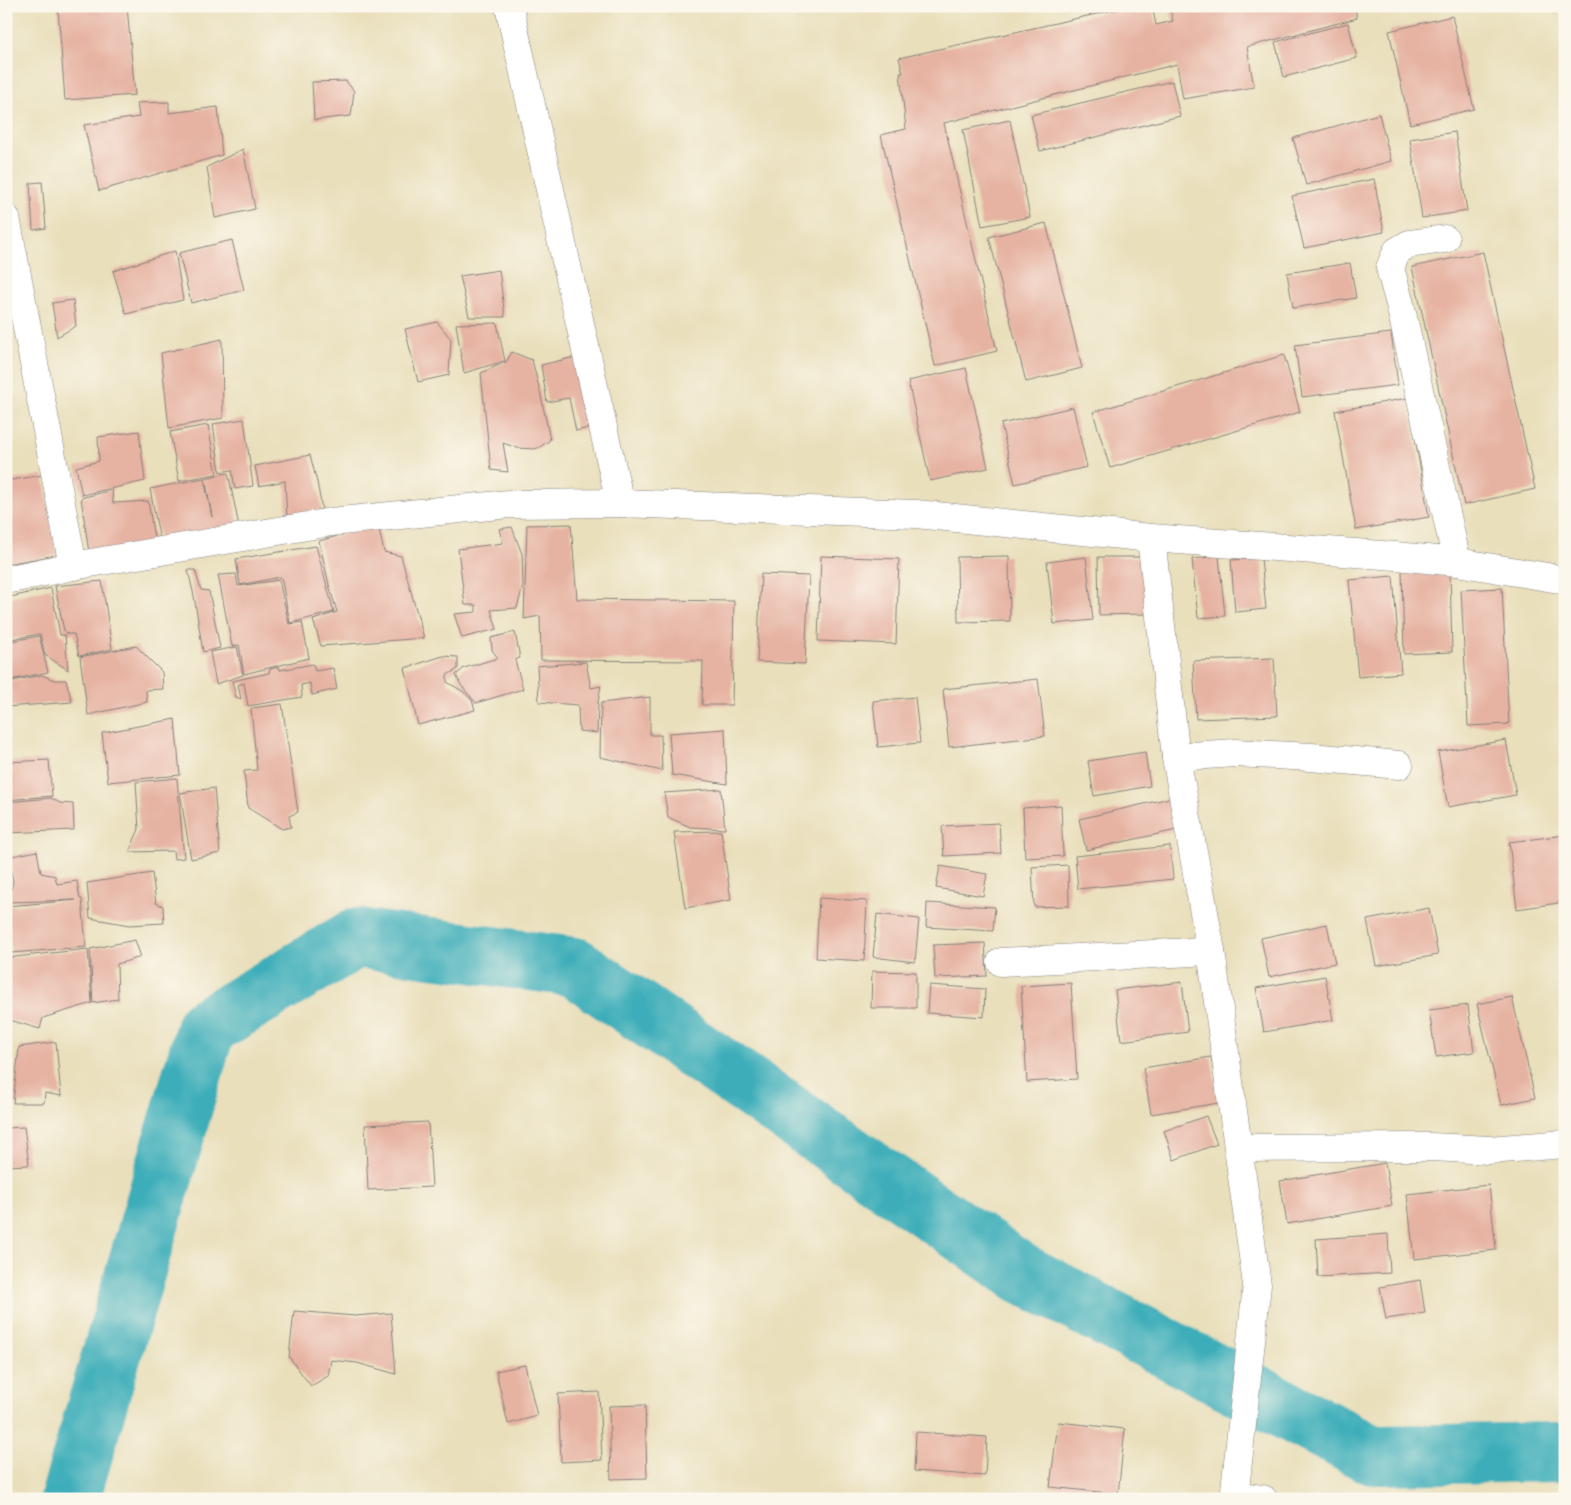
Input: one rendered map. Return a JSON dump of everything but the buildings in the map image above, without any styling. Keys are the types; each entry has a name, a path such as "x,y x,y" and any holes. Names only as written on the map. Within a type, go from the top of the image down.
{"street":[{"path":"510,6 620,503"},
{"path":"6,218 73,566"},
{"path":"1445,239 1409,244 1397,250 1390,268 1400,304 1457,562"},
{"path":"6,580 73,566 331,522 508,504 620,503 916,514 1151,538 1457,562 1565,580"},
{"path":"1151,538 1176,758 1211,951 1257,1285 1235,1488 1263,1499"},
{"path":"1176,758 1235,753 1311,757 1399,765"},
{"path":"1001,962 1211,951"},
{"path":"1239,1148 1431,1147 1489,1150 1565,1144"}],"waterway":[{"path":"70,1499 206,1027 356,938 575,967 1021,1273 1373,1455 1565,1452"}]}
